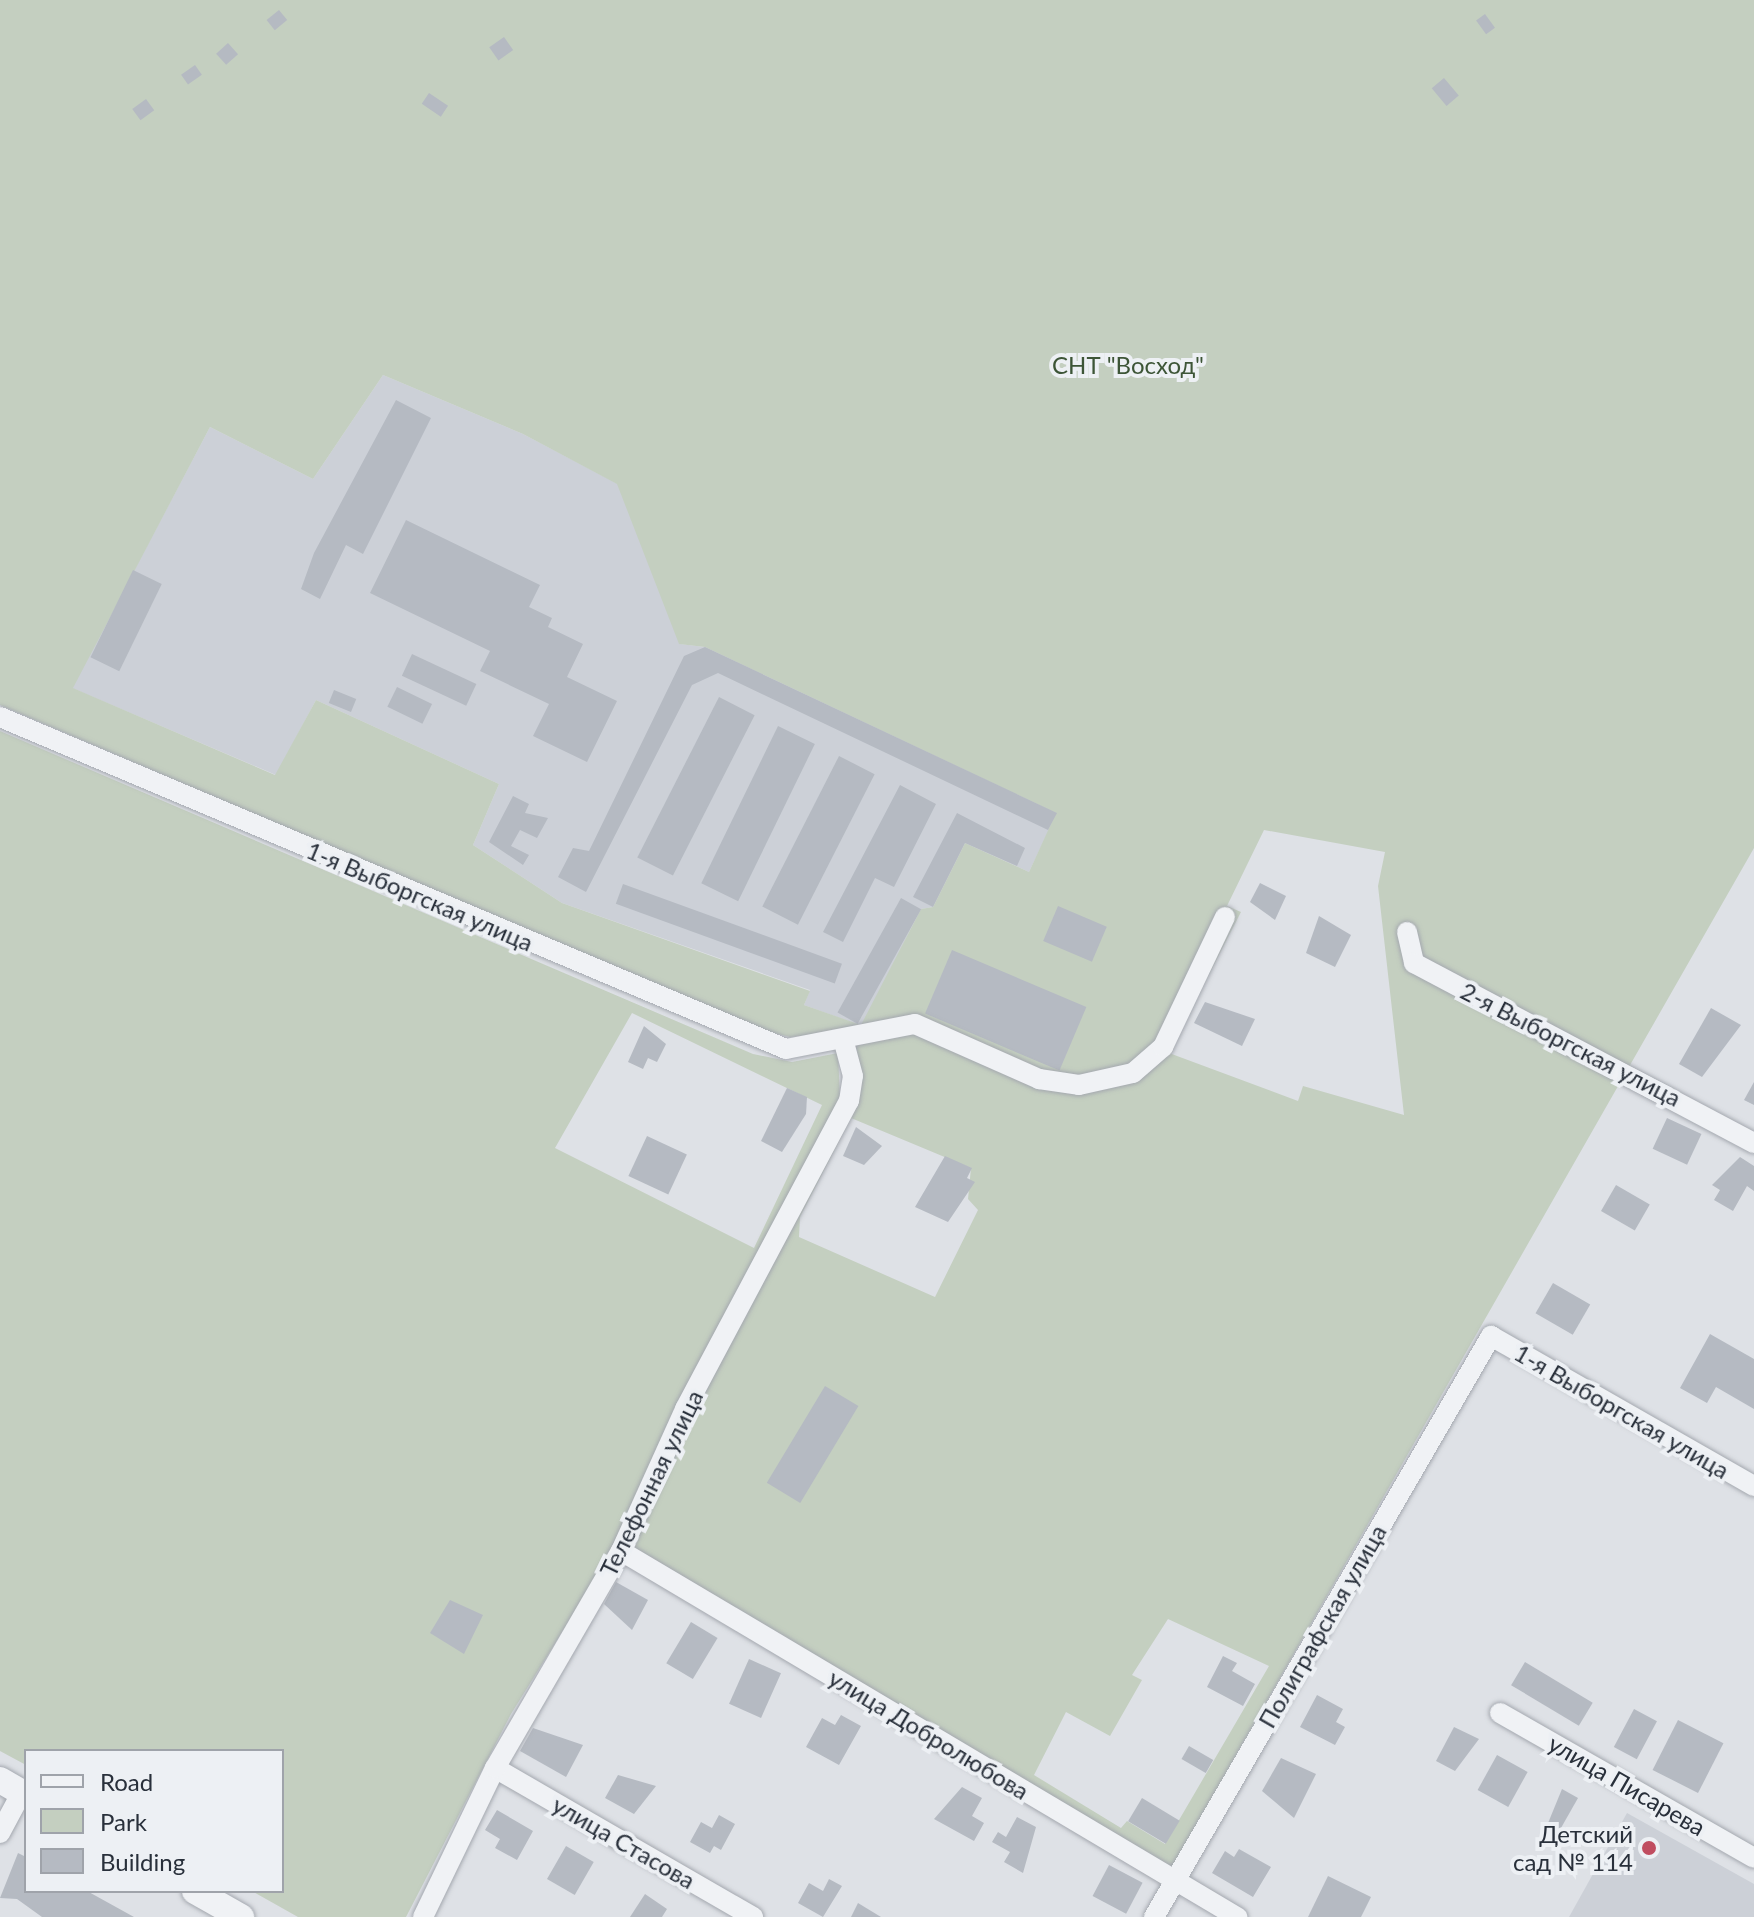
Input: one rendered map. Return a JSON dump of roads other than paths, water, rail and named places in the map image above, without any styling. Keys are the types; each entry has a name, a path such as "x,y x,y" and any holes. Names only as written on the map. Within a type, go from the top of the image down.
{"street":[{"name":"1-я Выборгская улица","path":"0,717 753,1038 799,1050 844,1043 915,1024 1039,1079 1079,1085 1133,1073 1163,1047 1225,917"},
{"name":"2-я Выборгская улица","path":"1407,932 1414,963 1754,1143"},
{"name":"Телефонная улица","path":"423,1917 495,1768 621,1551 685,1409 849,1101 853,1076 844,1043"},
{"name":"1-я Выборгская улица","path":"1491,1336 1754,1486"},
{"name":"Полиграфская улица","path":"1154,1917 1491,1336"},
{"name":"улица Добролюбова","path":"621,1551 1237,1917"},
{"name":"улица Писарева","path":"1500,1713 1754,1858"},
{"name":"улица Стасова","path":"495,1768 753,1917"},
{"path":"0,1833 16,1789"},
{"path":"199,1893 241,1917"}],"place":[{"name":"Детский сад № 114","path":"1649,1848"}],"park label":[{"name":"СНТ \"Восход\"","path":"1128,365"}]}
